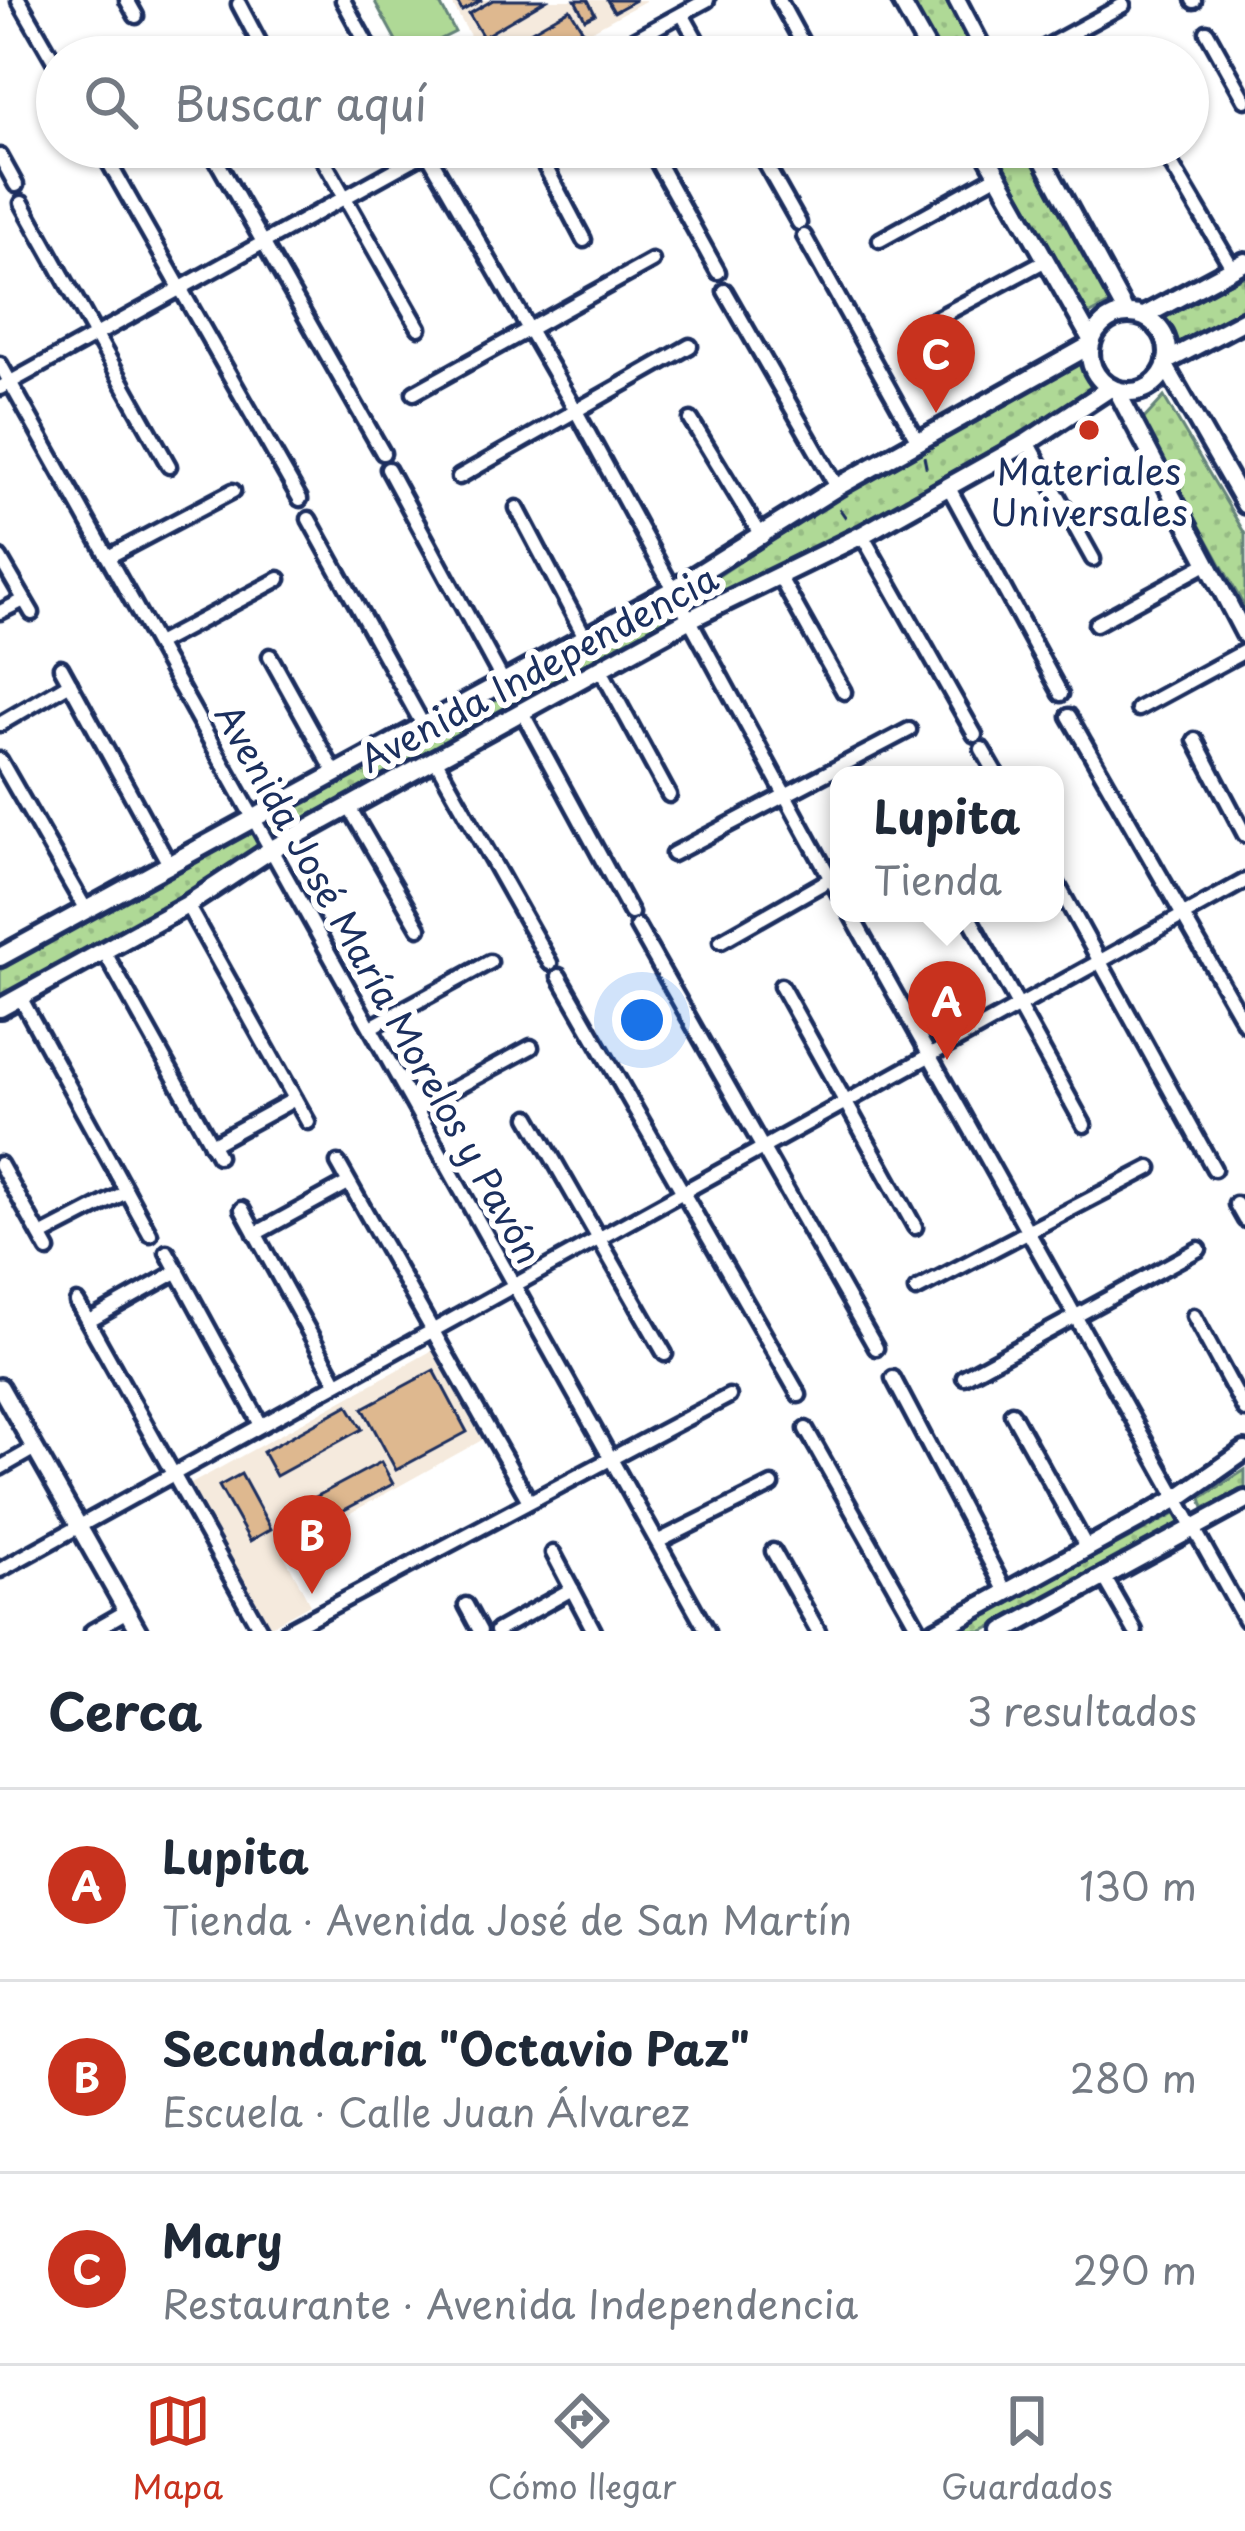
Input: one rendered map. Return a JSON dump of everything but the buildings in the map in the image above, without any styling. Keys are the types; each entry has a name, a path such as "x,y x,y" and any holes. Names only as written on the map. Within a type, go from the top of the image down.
{"main road":[{"path":"1239,266 1099,327 1090,343 1093,370 1113,389 1141,391 1167,364 1245,320"},
{"path":"1135,315 1164,334 1167,364"},
{"name":"Avenida Independencia","path":"0,957 674,589 833,490 1090,343"},
{"name":"Avenida Independencia","path":"0,1008 188,905 272,849 690,619 860,536 1113,389"},
{"path":"935,1631 1178,1498 1245,1451"},
{"path":"1004,1631 1027,1625 1103,1575 1245,1500"}],"street":[{"path":"19,0 40,36"},
{"path":"127,0 136,16"},
{"path":"343,0 363,36"},
{"path":"641,36 707,0"},
{"path":"779,0 799,36"},
{"path":"900,0 920,36"},
{"path":"956,0 976,36"},
{"path":"239,4 256,36"},
{"path":"1067,36 1124,5"},
{"path":"682,14 694,36"},
{"path":"1207,32 1245,100"},
{"path":"0,155 16,184"},
{"path":"112,168 300,499"},
{"path":"220,168 383,453"},
{"path":"327,168 419,328"},
{"path":"5,385 396,168"},
{"path":"440,168 830,868"},
{"path":"546,168 584,240"},
{"path":"661,168 718,272"},
{"path":"767,168 921,442"},
{"path":"994,168 1090,343"},
{"path":"1048,168 1135,315"},
{"path":"1175,168 1239,266"},
{"path":"880,240 998,175"},
{"path":"22,203 169,466"},
{"path":"926,324 1046,260"},
{"path":"414,393 652,261"},
{"path":"725,291 833,490"},
{"path":"459,477 690,346"},
{"name":"Avenida José María Morelos y Pavón","path":"0,364 5,385 254,816 707,1631"},
{"path":"1167,364 1245,505"},
{"path":"1113,389 1245,635"},
{"path":"691,420 762,537"},
{"path":"1028,442 1093,559"},
{"path":"388,469 503,681"},
{"path":"945,489 1061,694"},
{"path":"108,557 232,491"},
{"path":"517,508 585,637"},
{"path":"309,519 423,724"},
{"path":"860,536 975,735"},
{"path":"0,558 32,613"},
{"path":"1096,624 1206,564"},
{"path":"779,576 844,692"},
{"path":"157,644 279,579"},
{"path":"0,612 24,600"},
{"path":"1138,709 1245,651"},
{"path":"270,656 335,773"},
{"path":"61,667 169,864"},
{"path":"600,668 669,795"},
{"path":"0,724 70,683"},
{"path":"522,712 876,1348"},
{"path":"1069,716 1245,1024"},
{"path":"840,766 909,730"},
{"path":"1195,740 1245,836"},
{"path":"982,749 992,766"},
{"path":"435,759 550,963"},
{"path":"0,760 86,910"},
{"path":"673,854 830,771"},
{"path":"349,807 419,928"},
{"path":"721,941 830,879"},
{"path":"0,1570 1245,881"},
{"path":"1064,896 1214,1169"},
{"path":"188,905 308,1122"},
{"path":"855,922 1245,1620"},
{"path":"972,922 1084,1125"},
{"path":"104,951 214,1151 295,1099"},
{"path":"371,1027 490,962"},
{"path":"560,976 800,1395"},
{"path":"781,986 915,1227"},
{"path":"20,998 150,1234"},
{"path":"417,1108 531,1047"},
{"path":"529,1117 665,1354"},
{"path":"338,1163 529,1501"},
{"path":"0,1164 48,1250"},
{"path":"916,1290 1150,1168"},
{"path":"256,1234 348,1183"},
{"path":"41,1236 126,1192"},
{"path":"1236,1204 1245,1220"},
{"path":"242,1209 337,1383"},
{"path":"964,1377 1199,1249"},
{"path":"167,1252 261,1425"},
{"path":"88,1321 178,1270"},
{"path":"77,1302 261,1631"},
{"path":"1193,1316 1245,1410"},
{"path":"893,1378 1006,1592"},
{"path":"0,1387 138,1631"},
{"path":"286,1631 729,1396"},
{"path":"1012,1413 1087,1548"},
{"path":"806,1429 920,1631"},
{"path":"0,1468 34,1448"},
{"path":"658,1541 772,1485"},
{"path":"773,1551 818,1631"},
{"path":"553,1552 594,1631"},
{"path":"1103,1575 1135,1631"},
{"path":"497,1631 572,1589"},
{"path":"466,1605 481,1631"},
{"path":"92,1631 127,1611"}],"path":[{"path":"921,442 926,472 945,489"},
{"path":"833,490 860,536"}],"shaded area":[{"path":"450,0 645,0 582,36 470,36"},
{"path":"433,1350 482,1440 282,1551 310,1604 267,1628 189,1485"}],"green space":[{"path":"374,0 438,0 455,32 447,36 394,36"},
{"path":"910,0 945,0 965,36 931,36"},
{"path":"1006,168 1037,168 1111,303 1089,315"},
{"path":"1245,276 1245,309 1179,346 1163,315"},
{"path":"1080,363 1092,391 861,525 775,570 694,602 690,595 826,504"},
{"path":"1164,397 1245,534 1245,608 1142,421"},
{"path":"665,602 670,617 276,839 268,821"},
{"path":"253,829 261,847 184,897 0,999 0,970"},
{"path":"1245,1470 1245,1491 1204,1508 1201,1498"},
{"path":"1177,1513 1185,1521 983,1631 955,1631"}],"place":[{"name":"Mary","path":"936,413"},
{"name":"Materiales Universales","path":"1089,430"},
{"name":"Lupita","path":"947,1060"},
{"name":"Secundaria \"Octavio Paz\"","path":"312,1594"}]}
